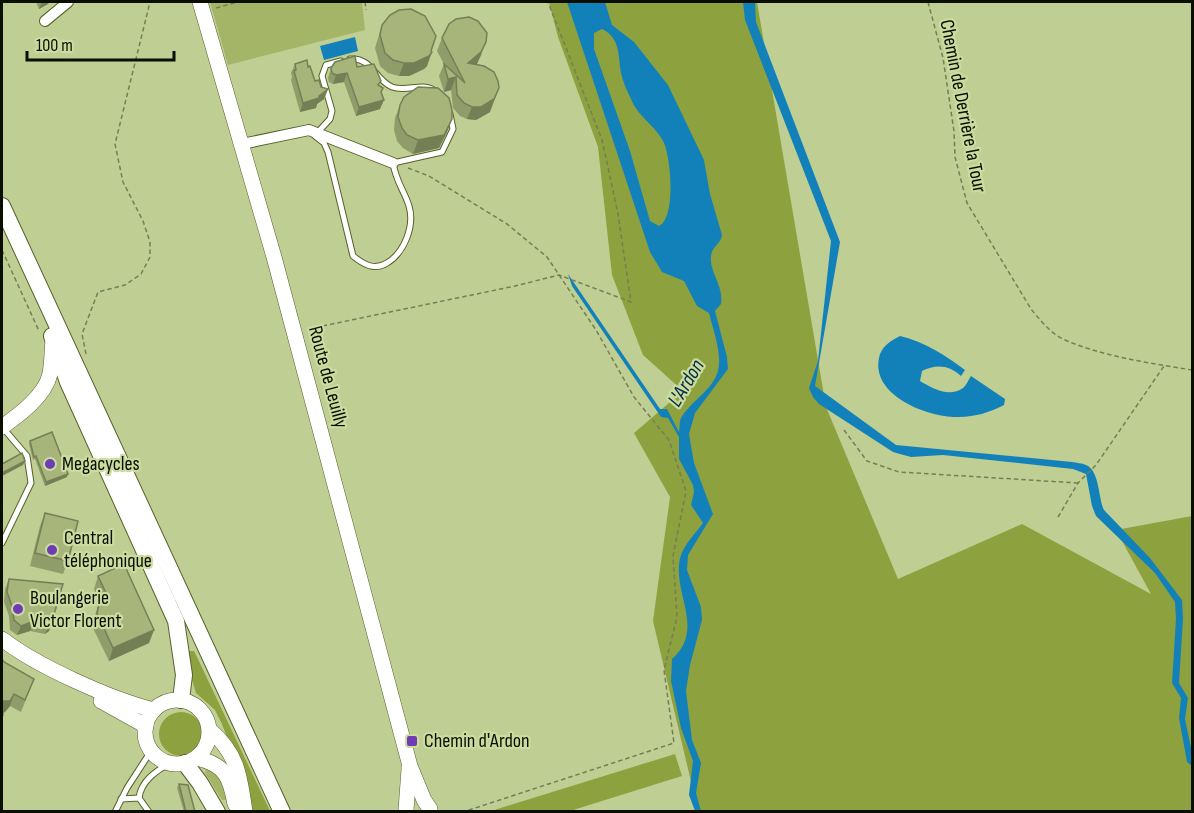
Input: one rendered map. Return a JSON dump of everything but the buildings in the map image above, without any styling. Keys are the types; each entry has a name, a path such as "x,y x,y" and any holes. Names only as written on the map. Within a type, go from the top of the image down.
{"main road":[{"name":"Route de Leuilly","path":"202,6 294,332 410,766"},
{"path":"2,206 282,812"},
{"path":"2,427 38,396 50,376 45,319 37,283"},
{"path":"46,335 176,621 184,675 181,700"},
{"path":"2,639 82,683 133,705 154,710"},
{"path":"2,652 146,726"},
{"path":"237,812 227,776 222,768 212,762 184,761 156,756 145,734 146,726 154,710 166,702 181,700 198,707 204,713 210,730 230,752 241,784 245,812"},
{"path":"184,761 204,750 210,730"},
{"path":"184,761 217,812"},
{"path":"410,766 424,800 433,810"},
{"path":"410,766 405,811 422,807 433,810"},
{"path":"273,794 292,812"}],"street":[{"path":"45,21 68,2"},
{"path":"242,144 313,132 393,163"}],"lane":[{"path":"444,101 432,87 400,89 385,83 370,65 361,59 353,58 326,65 322,76 332,111 330,119 313,132 324,143 328,152 353,256 363,264 373,267 384,265 394,258 406,242 410,208 395,179 393,163 442,152 453,129 447,109"},
{"path":"2,427 27,456 31,483 2,543"},
{"path":"115,812 152,751"},
{"path":"139,798 151,774 184,761"},
{"path":"121,799 139,798"},
{"path":"139,798 149,812"}],"path":[{"path":"75,364 87,358 82,334 98,292 125,285 141,274 150,257 150,242 143,221 123,182 115,144 150,2"},
{"path":"202,6 238,2"},
{"path":"365,2 366,10"},
{"path":"294,332 559,275 631,302 618,214 602,140 548,2"},
{"name":"Chemin de Derrière la Tour","path":"928,2 943,58 954,131 955,157 967,203 1031,309 1039,320 1064,339 1104,353 1192,370"},
{"path":"393,163 429,176 507,224 547,257 596,330 634,397 669,441 686,491 674,556 678,617 664,670 674,743 463,812"},
{"path":"2,250 46,335"},
{"path":"1058,517 1078,483 1093,467 1164,365"},
{"path":"844,430 867,460 899,472 1078,483"}],"green space":[{"path":"210,2 362,2 365,30 228,65"},
{"path":"549,2 757,2 826,407 898,579 1022,524 1151,594 1116,530 1192,516 1192,811 698,811 653,621 670,497 634,433 683,391 643,355 612,275 598,147 558,37"},
{"path":"189,651 194,651 270,811 251,811 251,800 222,724 215,710 196,693 191,676"},
{"path":"181,712 196,719 203,734 196,749 181,756 166,749 159,734 166,719"},
{"path":"675,754 682,776 570,811 491,811"},
{"path":"207,766 218,771 228,795 226,800 222,800 205,773"}],"water":[{"path":"567,2 605,2 612,25 634,42 668,85 704,160 710,194 722,235 712,253 711,262 721,297 721,304 715,311 728,369 695,413 689,434 694,463 713,514 688,555 687,570 701,607 702,620 690,665 686,691 692,740 701,763 696,793 701,811 695,811 689,795 693,761 681,728 671,681 672,659 682,647 687,623 680,584 680,558 687,544 703,523 691,505 693,485 679,459 679,437 668,418 661,417 572,286 568,274 660,409 667,409 679,432 680,421 685,411 714,380 719,364 716,338 709,313 697,306 684,281 662,272 650,252","holes":["602,29 616,43 622,76 634,105 664,143 669,162 671,187 668,212 659,226 650,221 630,151 594,49 594,33"]},
{"path":"743,2 755,2 756,22 840,242 815,386 896,445 1072,462 1091,468 1104,510 1150,558 1182,600 1179,683 1188,698 1185,719 1192,753 1192,766 1187,762 1179,718 1181,698 1172,683 1175,602 1155,573 1096,516 1086,474 1073,469 943,455 911,457 893,452 819,404 813,397 809,388 818,361 831,241 745,20"},
{"path":"355,37 358,51 324,60 320,46"},
{"path":"900,336 934,350 965,370 961,376 947,368 932,367 922,371 920,381 941,391 952,392 963,388 971,376 1005,399 1004,405 983,414 959,417 933,414 905,402 893,394 884,383 879,371 879,358 882,351 889,342"}],"place":[{"name":"Megacycles","path":"50,464"},
{"name":"Central téléphonique","path":"52,550"},
{"name":"Boulangerie Victor Florent","path":"18,609"},
{"name":"Chemin d'Ardon","path":"412,741"}],"water label":[{"name":"L'Ardon","path":"686,383"}]}
